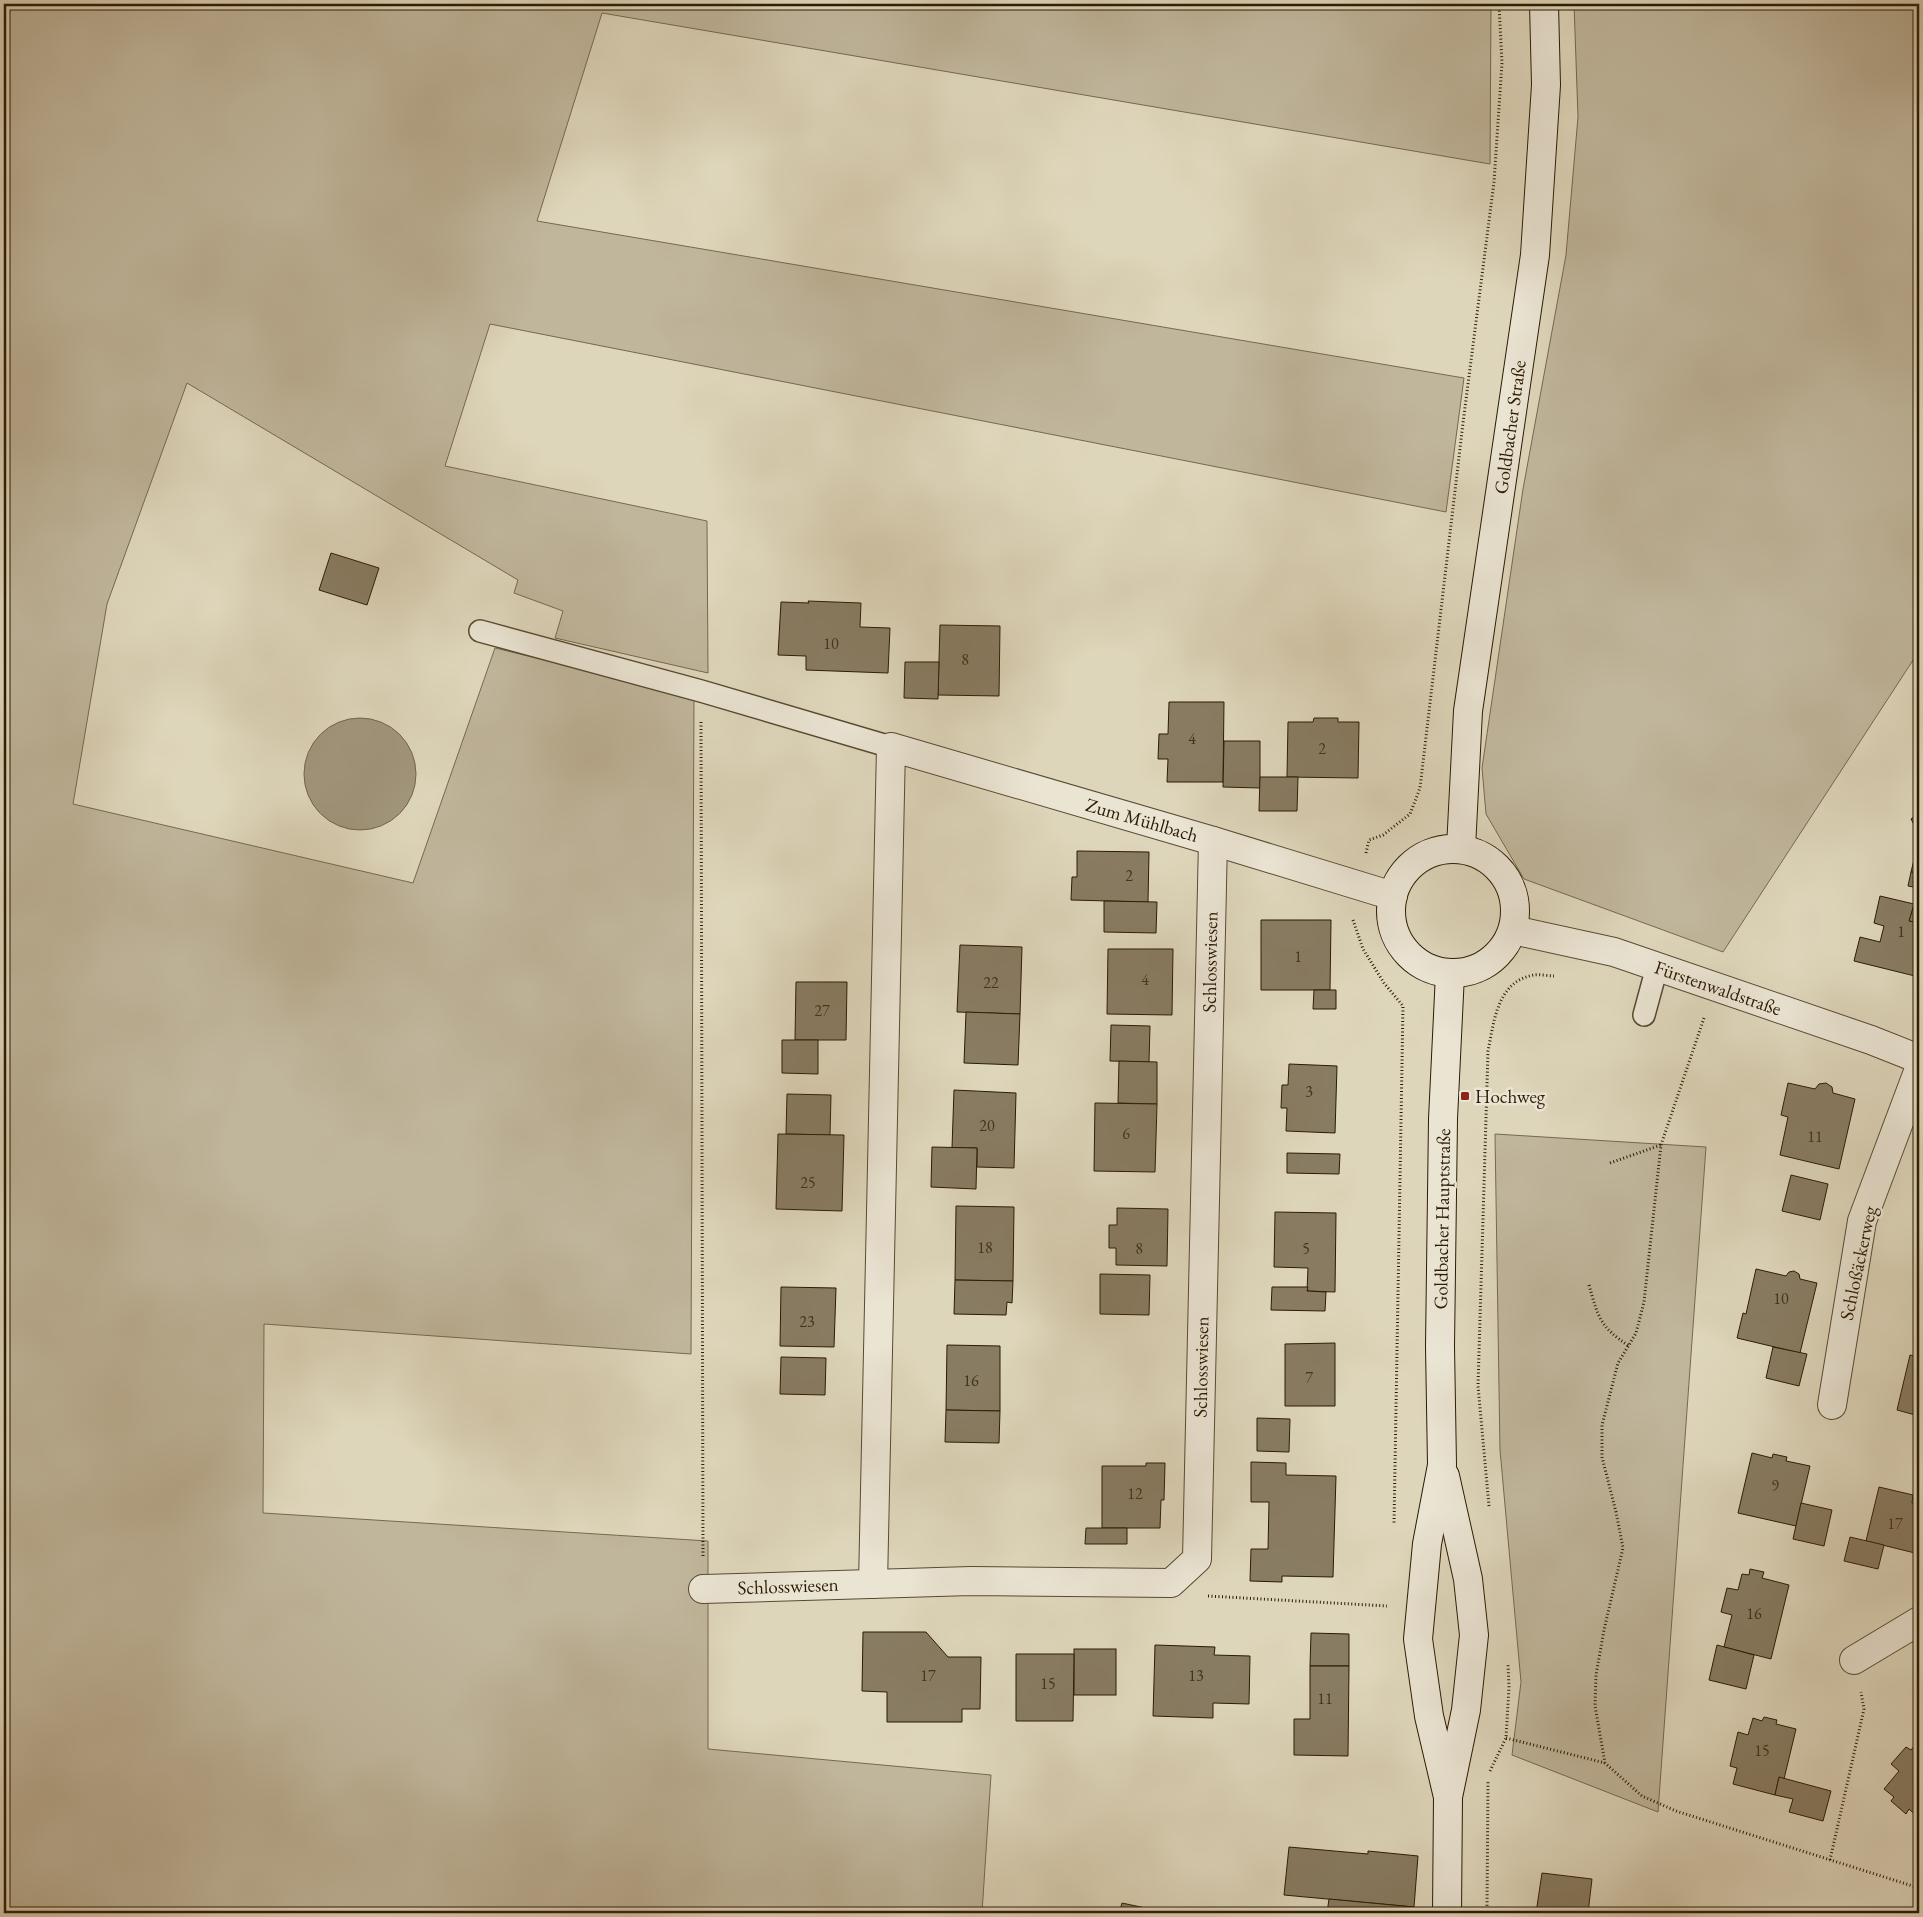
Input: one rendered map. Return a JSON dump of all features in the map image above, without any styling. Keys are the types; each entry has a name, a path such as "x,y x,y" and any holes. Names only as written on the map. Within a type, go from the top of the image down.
{"street":[{"name":"Goldbacher Straße","path":"1461,848 1468,711 1535,255 1546,85 1544,4"},
{"path":"873,1584 891,747"},
{"name":"Zum Mühlbach","path":"891,747 1213,841 1393,896"},
{"name":"Schlosswiesen","path":"703,1589 971,1581 1171,1584 1197,1559 1213,841"},
{"path":"1461,848 1479,853 1494,863 1507,877 1514,894 1516,912 1513,930 1500,954 1477,969 1450,974 1432,970 1416,961 1403,948 1394,932 1391,914 1397,883 1413,863 1435,850 1461,848"},
{"name":"Fürstenwaldstraße","path":"1513,930 1614,952 1871,1040 1919,1059"},
{"name":"Goldbacher Hauptstraße","path":"1448,1798 1429,1716 1418,1639 1427,1544 1442,1465 1440,1346 1443,1119 1450,974"},
{"name":"Schloßäckerweg","path":"1832,1405 1862,1222 1919,1069"},
{"name":"Goldbacher Hauptstraße","path":"1442,1465 1468,1579 1474,1635 1466,1710 1448,1798 1447,1913"},
{"path":"1854,1660 1919,1620"}],"lane":[{"path":"480,631 701,691 891,747"},
{"path":"1644,1015 1658,967"}],"path":[{"path":"701,691 703,1589"},
{"path":"1489,1510 1478,1386 1488,1051 1500,1000 1513,984 1533,975 1559,976"},
{"path":"1604,1763 1595,1706 1596,1676 1604,1630 1623,1548 1602,1457 1602,1425 1618,1363 1636,1334 1644,1302 1661,1145 1715,987"},
{"path":"1610,1163 1661,1145"},
{"path":"1589,1285 1597,1315 1611,1334 1629,1346"},
{"path":"1171,1584 1188,1594 1392,1606"},
{"path":"1481,1913 1487,1909 1488,1775 1506,1738 1509,1687 1507,1660"},
{"path":"1830,1860 1864,1708 1854,1660"},
{"path":"1506,1738 1604,1763 1642,1796 1676,1811 1919,1888"}],"shaded area":[{"path":"4,4 1491,4 1490,164 602,13 537,221 1464,378 1446,512 490,324 445,466 707,521 708,673 555,638 563,611 514,593 518,580 187,383 107,604 73,804 413,883 495,648 694,696 691,1354 264,1324 263,1513 708,1541 708,1749 991,1775 982,1913 4,1913"},
{"path":"1574,4 1919,4 1919,651 1723,952 1524,879 1486,814 1482,768 1523,489 1566,255 1578,117"},
{"path":"360,718 382,722 400,734 412,752 416,774 412,796 400,814 382,826 360,830 338,826 320,814 308,796 304,774 308,752 320,734 338,722"},
{"path":"1495,1134 1706,1147 1658,1812 1512,1755 1521,1682 1500,1450"}],"building":[{"path":"331,553 379,568 367,605 319,590"},
{"path":"808,601 861,603 860,627 890,628 888,673 806,670 806,656 778,655 781,602 809,603"},
{"path":"940,625 1000,626 999,696 938,695"},
{"path":"905,662 939,662 938,699 904,698"},
{"path":"1169,702 1224,702 1223,782 1167,782 1168,759 1158,759 1159,734 1168,734"},
{"path":"1314,718 1338,718 1338,722 1359,722 1358,778 1287,777 1288,722 1313,722"},
{"path":"1224,741 1260,741 1260,788 1223,787"},
{"path":"1260,777 1298,777 1297,811 1259,811"},
{"path":"1919,813 1919,834 1911,819"},
{"path":"1919,840 1919,873 1911,872"},
{"path":"1077,851 1149,852 1148,902 1071,900 1072,877 1077,877"},
{"path":"1911,872 1919,873 1919,888 1908,886"},
{"path":"1919,888 1919,923 1909,921"},
{"path":"1880,896 1914,904 1909,921 1919,923 1919,977 1854,961 1860,937 1880,942 1884,926 1874,923"},
{"path":"1104,901 1157,902 1156,933 1104,932"},
{"path":"1261,920 1331,920 1330,990 1261,990"},
{"path":"960,945 1022,947 1020,1014 957,1012"},
{"path":"1108,949 1173,949 1172,1015 1107,1014"},
{"path":"796,982 847,982 846,1040 795,1040"},
{"path":"1314,990 1336,990 1336,1009 1313,1009"},
{"path":"966,1012 1020,1014 1018,1065 964,1063"},
{"path":"1111,1025 1150,1026 1149,1062 1110,1061"},
{"path":"782,1040 818,1040 818,1074 782,1073"},
{"path":"1119,1061 1157,1062 1157,1104 1118,1103"},
{"path":"1289,1064 1337,1066 1335,1133 1286,1131 1287,1108 1281,1108 1282,1085 1288,1085"},
{"path":"1788,1083 1815,1089 1819,1084 1826,1083 1832,1087 1833,1093 1855,1099 1839,1169 1780,1155 1788,1117 1781,1115"},
{"path":"954,1090 1016,1093 1014,1168 977,1167 977,1148 952,1148"},
{"path":"787,1094 831,1095 830,1135 786,1134"},
{"path":"1095,1103 1157,1104 1155,1172 1094,1171"},
{"path":"778,1134 844,1135 842,1211 776,1209"},
{"path":"932,1147 977,1148 976,1189 931,1187"},
{"path":"1287,1153 1340,1154 1339,1174 1287,1173"},
{"path":"1791,1175 1828,1184 1820,1220 1782,1211"},
{"path":"956,1206 1014,1207 1013,1281 955,1280"},
{"path":"1117,1208 1168,1209 1167,1266 1116,1265 1116,1248 1109,1248 1109,1225 1117,1225"},
{"path":"1275,1212 1336,1213 1335,1292 1307,1291 1308,1268 1274,1267"},
{"path":"1756,1269 1786,1276 1789,1272 1794,1271 1799,1274 1800,1279 1817,1283 1800,1353 1737,1338 1743,1313 1746,1314"},
{"path":"1100,1274 1150,1275 1149,1315 1100,1314"},
{"path":"955,1280 1013,1281 1012,1303 1007,1302 1006,1315 954,1314"},
{"path":"781,1287 836,1288 834,1347 780,1346"},
{"path":"1272,1287 1308,1287 1307,1291 1326,1292 1325,1311 1271,1310"},
{"path":"1335,1343 1335,1406 1285,1406 1285,1344"},
{"path":"947,1345 1000,1346 1000,1411 946,1410"},
{"path":"1773,1347 1807,1354 1799,1386 1766,1378"},
{"path":"1910,1355 1919,1357 1919,1416 1897,1410"},
{"path":"781,1357 826,1358 825,1395 780,1394"},
{"path":"946,1410 1000,1411 999,1443 945,1442"},
{"path":"1257,1418 1290,1419 1289,1452 1257,1451"},
{"path":"1752,1453 1772,1458 1773,1454 1787,1457 1786,1461 1810,1466 1796,1526 1738,1513"},
{"path":"1251,1462 1286,1463 1286,1475 1336,1476 1333,1577 1282,1576 1282,1582 1250,1581 1251,1549 1268,1549 1269,1502 1251,1502"},
{"path":"1146,1463 1165,1463 1164,1500 1161,1500 1160,1528 1102,1528 1102,1466 1146,1466"},
{"path":"1879,1487 1913,1495 1912,1503 1919,1505 1919,1554 1866,1541"},
{"path":"1801,1503 1832,1510 1824,1546 1793,1539"},
{"path":"1086,1528 1127,1528 1127,1544 1085,1544"},
{"path":"1850,1537 1884,1545 1878,1569 1844,1561"},
{"path":"1750,1569 1764,1572 1762,1578 1789,1585 1771,1659 1724,1647 1732,1615 1721,1612 1727,1588 1738,1590 1742,1574 1749,1575"},
{"path":"863,1632 926,1632 948,1657 981,1657 980,1709 962,1709 962,1722 887,1722 887,1692 862,1691"},
{"path":"1311,1633 1349,1634 1349,1666 1310,1666"},
{"path":"1155,1645 1215,1647 1214,1655 1250,1656 1249,1704 1213,1703 1213,1718 1153,1716"},
{"path":"1717,1645 1754,1655 1746,1689 1709,1680"},
{"path":"1074,1649 1116,1649 1116,1695 1074,1695"},
{"path":"1016,1654 1074,1654 1073,1721 1016,1721"},
{"path":"1310,1666 1349,1666 1348,1756 1294,1755 1294,1719 1310,1719"},
{"path":"1764,1717 1777,1720 1776,1724 1796,1729 1784,1779 1779,1777 1775,1795 1733,1784 1737,1768 1730,1766 1738,1732 1748,1735 1753,1718 1762,1721"},
{"path":"1919,1740 1919,1818 1909,1809 1906,1814 1891,1801 1894,1797 1884,1789 1899,1771 1891,1764 1906,1747 1911,1750"},
{"path":"1779,1777 1831,1791 1823,1821 1789,1812 1793,1799 1775,1795"},
{"path":"1289,1847 1368,1854 1368,1851 1418,1856 1414,1907 1284,1895"},
{"path":"1542,1873 1592,1879 1588,1913 1536,1913"},
{"path":"1329,1899 1414,1907 1413,1913 1327,1913"},
{"path":"1122,1903 1169,1913 1119,1913"}],"place":[{"name":"Hochweg","path":"1465,1096"}]}
